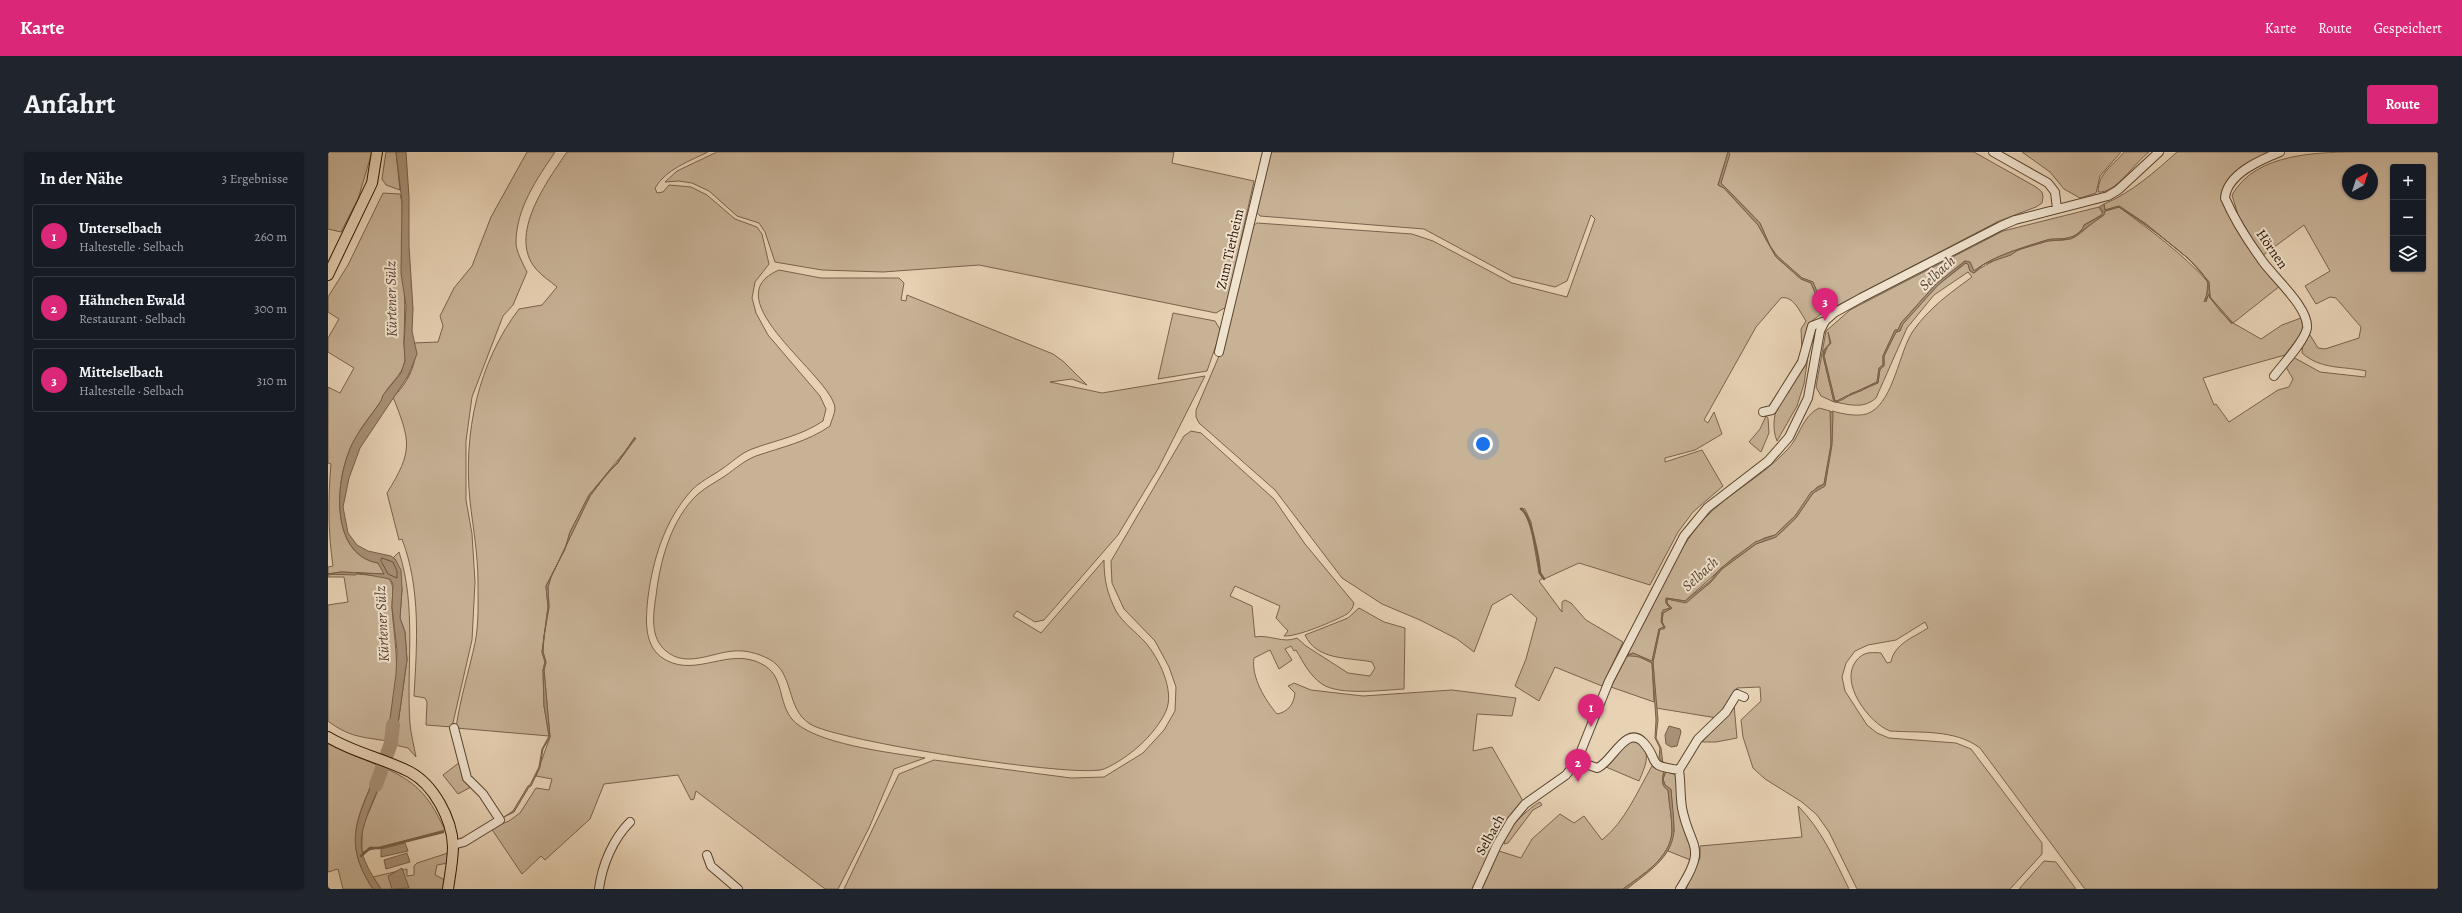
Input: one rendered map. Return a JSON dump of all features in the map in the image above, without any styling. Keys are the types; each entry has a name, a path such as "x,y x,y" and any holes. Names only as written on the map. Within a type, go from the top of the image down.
{"main road":[{"path":"328,275 372,183 377,152"},
{"path":"328,737 349,749 394,765 411,773 426,784 443,811 450,826 453,844 448,889"}],"street":[{"name":"Zum Tierheim","path":"1219,352 1267,152"},
{"path":"1993,152 2048,183 2055,192 2057,210"},
{"path":"1763,412 1772,410 1802,362 1812,326 1825,321 1834,313 1861,298 2001,226 2015,220 2108,196 2118,190 2159,152"},
{"name":"Hörnen","path":"2274,376 2305,333 2306,323 2299,307 2258,254 2225,198 2226,190 2232,181 2266,157 2280,152"},
{"name":"Selbach","path":"1477,889 1497,845 1511,821 1525,804 1566,775 1577,761 1609,681 1684,536 1697,517 1712,503 1775,454 1798,420 1808,398 1820,331 1825,321"},
{"path":"1680,889 1695,862 1696,846 1682,808 1679,770 1698,739 1726,712 1737,694 1744,697"},
{"path":"453,844 464,842 500,820 483,794 467,778 454,728"},
{"path":"1577,761 1597,768 1604,766 1624,740 1632,737 1641,739 1647,746 1654,763 1660,767 1679,770"},
{"path":"599,889 600,877 612,849 622,830 630,822"},
{"path":"707,855 711,866 738,889"}],"shaded area":[{"path":"328,152 372,152 358,199 341,232 328,229"},
{"path":"386,152 396,152 400,190 386,185 382,179"},
{"path":"527,152 555,152 529,194 520,218 517,230 516,246 527,272 513,305 503,316 472,397 466,441 466,500 472,534 475,582 472,640 452,727 426,725 427,702 425,698 414,696 417,637 415,597 412,577 402,539 399,540 387,493 401,467 405,456 406,446 406,436 393,397 403,386 414,364 415,349 413,343 438,342 443,326 440,316 454,288 472,266 491,217"},
{"path":"567,152 708,152 679,166 665,176 655,188 657,193 663,192 669,185 691,187 707,195 735,219 757,227 762,234 769,264 755,282 752,298 756,313 768,335 820,396 826,409 823,421 797,434 744,453 698,485 682,502 667,527 653,568 646,621 648,637 655,651 661,657 673,663 696,665 731,659 743,659 755,661 765,666 776,678 786,710 791,718 801,727 816,735 854,746 925,758 894,769 869,828 838,889 825,889 696,791 694,799 691,800 678,775 604,784 590,819 545,860 541,856 522,874 491,828 509,821 520,813 536,788 549,790 552,779 536,776 550,737 544,670 546,662 543,652 544,638 542,652 545,662 543,670 544,706 549,736 456,728 475,643 478,620 477,561 468,475 469,450 476,400 493,352 519,309 542,305 557,287 536,269 528,255 526,240 528,224 541,192","holes":["636,438 617,464 609,471 590,496 566,546 570,532 589,495","557,565 548,587 549,607 545,633 548,607 546,586"]},
{"path":"717,152 1174,152 1172,163 1254,181 1226,307 1216,313 979,265 883,272 822,270 775,262 765,232 759,223 737,216 709,191 692,183 679,181 665,182 677,171"},
{"path":"1268,152 1728,152 1718,185 1724,188 1758,225 1776,257 1801,279 1811,283 1819,302 1817,308 1821,314 1808,324 1802,351 1801,329 1806,321 1793,302 1789,299 1781,298 1756,327 1704,420 1708,423 1714,412 1722,434 1695,450 1665,458 1665,462 1702,450 1723,486 1693,512 1678,532 1650,585 1579,563 1544,579 1540,573 1531,522 1525,509 1521,508 1530,522 1539,573 1543,578 1539,581 1562,612 1562,602 1565,600 1571,603 1586,620 1623,642 1602,686 1555,667 1539,701 1515,686 1526,659 1537,618 1511,594 1492,605 1474,652 1457,639 1420,620 1382,604 1342,578 1275,490 1199,423 1196,417 1196,410 1225,342 1250,228 1257,223 1412,234 1433,241 1512,283 1567,297 1595,219 1591,215 1567,281 1555,287 1513,277 1424,229 1260,216 1254,209"},
{"path":"1729,152 1974,152 2036,187 2042,192 2043,197 2042,203 2036,207 1999,221 1823,313 1819,307 1821,302 1813,282 1802,278 1777,256 1770,246 1760,223 1721,183"},
{"path":"2022,152 2121,152 2100,176 2096,193 2080,198 2064,189 2050,172"},
{"path":"2124,152 2149,152 2112,188 2098,192 2099,185 2104,174"},
{"path":"2177,152 2272,152 2259,157 2238,170 2227,181 2223,189 2222,199 2280,286 2233,323 2261,339 2282,325 2301,318 2303,326 2301,334 2285,355 2203,378 2214,405 2216,404 2229,422 2278,390 2289,387 2293,379 2286,367 2293,357 2320,372 2365,377 2366,371 2325,365 2302,353 2303,343 2310,335 2318,348 2325,349 2359,338 2361,327 2336,298 2330,297 2316,304 2305,286 2330,271 2304,225 2262,256 2238,215 2232,195 2243,181 2257,170 2273,162 2290,157 2309,154 2347,152 2438,152 2438,889 2085,889 1980,748 1970,742 1948,735 1925,732 1890,731 1873,720 1859,701 1851,680 1852,670 1856,661 1867,653 1881,653 1887,663 1891,662 1896,650 1900,646 1928,628 1925,622 1896,640 1868,645 1855,651 1846,663 1842,677 1845,691 1867,725 1877,733 1889,738 1956,743 1971,749 2042,843 2042,854 2010,889 1857,889 1829,832 1817,815 1802,802 1765,779 1753,768 1743,737 1741,720 1761,701 1760,687 1737,688 1717,718 1656,708 1653,662 1660,629 1665,627 1662,622 1663,613 1672,608 1667,603 1667,599 1686,602 1711,582 1722,569 1756,544 1776,537 1796,518 1813,493 1825,486 1832,439 1832,411 1862,415 1871,412 1879,406 1891,386 1908,340 1913,331 1933,308 1972,277 1968,272 1934,295 1907,328 1876,398 1862,405 1835,402 1878,383 1880,369 1884,366 1884,356 1896,332 1900,331 1902,324 1938,285 1966,263 1968,264 1970,271 1974,273 1989,263 2020,249 2048,241 2065,240 2075,237 2105,211 2119,207 2165,242 2198,271 2208,282 2206,302 2209,293 2209,297 2232,324 2210,297 2209,282 2190,260 2146,224 2119,206 2105,210 2104,204 2124,194 2152,174"},
{"path":"383,193 400,194 402,202 405,288 405,360 404,366 398,376 386,391 381,401 356,437 349,452 343,471 340,491 340,510 343,529 350,545 362,557 378,563 385,574 341,572 328,574 328,567 333,566 329,515 331,464 328,463 328,387 340,393 354,368 328,352 328,338 339,319 328,312 328,297 348,265"},
{"path":"2099,207 2103,214 2084,225 2081,231 2073,236 2047,240 1999,256 1974,271 1970,262 1965,261 1936,284 1901,323 1898,330 1895,330 1883,356 1883,365 1879,368 1877,382 1835,401 1824,356 1827,348 1824,350 1823,356 1834,402 1821,396 1816,387 1826,331 1850,310 2003,231"},
{"path":"779,270 821,278 899,278 904,283 901,300 906,301 907,295 1053,354 1064,362 1087,385 1072,379 1050,382 1102,393 1205,376 1158,469 1118,535 1044,620 1035,622 1017,611 1013,616 1041,633 1104,560 1107,586 1110,598 1116,611 1150,649 1164,675 1168,694 1166,711 1155,729 1140,745 1123,759 1104,769 1085,771 1051,769 957,757 863,740 829,731 810,724 802,717 797,709 783,673 777,665 769,659 751,652 733,651 690,659 674,656 661,646 657,640 654,626 655,603 660,569 668,541 689,504 701,491 748,460 821,432 830,426 834,415 835,408 829,394 780,338 766,318 759,299 762,283"},
{"path":"1173,313 1215,321 1221,331 1207,371 1158,379"},
{"path":"1811,335 1804,384 1797,406 1777,441 1774,432 1774,423 1777,406"},
{"path":"1819,408 1830,411 1831,414 1831,445 1824,484 1817,487 1795,516 1775,535 1764,538 1733,558 1685,601 1666,598 1666,603 1670,608 1662,612 1661,622 1664,627 1659,629 1652,662 1633,653 1627,655 1662,584 1692,533 1723,501 1777,460 1791,445 1809,416"},
{"path":"1766,416 1768,418 1769,433 1761,452 1749,442 1760,429"},
{"path":"1191,431 1201,433 1274,499 1305,544 1354,603 1351,611 1334,621 1298,634 1284,636 1288,631 1276,618 1280,606 1235,586 1230,596 1252,606 1255,637 1260,636 1281,640 1292,640 1297,638 1306,646 1348,673 1370,676 1375,668 1372,662 1325,654 1310,643 1305,635 1348,618 1359,608 1384,622 1405,628 1404,689 1350,691 1330,688 1322,684 1314,677 1296,650 1294,651 1291,646 1285,649 1292,660 1279,669 1270,650 1254,658 1255,673 1260,688 1277,714 1290,707 1292,704 1295,693 1288,686 1294,683 1311,690 1363,696 1452,690 1516,698 1512,716 1477,714 1473,751 1492,747 1523,801 1501,833 1472,889 844,889 899,774 934,760 1071,778 1104,777 1143,753 1164,730 1175,711 1176,687 1169,667 1155,641 1124,609 1112,583 1111,561 1184,436"},
{"path":"399,552 408,594 410,637 410,724 416,757 408,748 395,745 407,660 405,632 400,618 402,589 395,559 393,558"},
{"path":"342,573 384,576 391,582 393,591 392,609 396,674 387,741 349,733 328,721 328,605 348,602 344,577 328,577 328,575"},
{"path":"1633,654 1652,663 1654,702 1611,687 1627,656"},
{"path":"1734,705 1737,738 1716,742 1702,742 1729,714"},
{"path":"1639,741 1645,751 1646,761 1639,781 1606,767 1625,742"},
{"path":"328,743 379,766 360,813 356,827 355,841 357,856 363,872 373,889 343,889 338,869 328,872"},
{"path":"460,762 471,787 458,794 443,775"},
{"path":"1652,766 1664,771 1663,782 1664,786 1668,790 1672,831 1667,849 1661,858 1639,878 1623,889 1482,889 1499,851 1521,858 1532,839 1560,814 1574,823 1584,816 1602,840 1618,824"},
{"path":"387,769 408,780 423,794 429,801 445,830 362,852 362,828"},
{"path":"1666,771 1676,775 1693,861 1668,851 1674,831 1671,790 1665,785 1663,779"},
{"path":"1540,802 1542,805 1533,810 1508,843 1504,844 1505,838 1512,827 1522,816"},
{"path":"1798,806 1821,835 1849,889 1686,889 1700,858 1700,846 1802,837"},
{"path":"448,853 448,863 437,865 435,875 445,880 444,889 381,889 373,877 407,869 407,876 414,875 414,866 417,863"},
{"path":"2044,861 2056,862 2076,889 2019,889"}],"water":[{"path":"396,152 406,152 413,309 412,331 417,354 408,376 360,448 349,478 343,507 348,533 357,545 368,551 391,556 395,559 401,570 402,589 400,618 405,632 407,660 395,745 387,741 396,674 397,651 392,607 393,584 390,579 358,573 355,575 328,574 341,572 384,574 378,563 362,557 350,545 343,529 340,510 340,491 343,471 356,437 381,401 383,395 401,373 405,361 404,345 406,306 401,273 402,202"},
{"path":"1728,152 1730,154 1721,183 1760,223 1770,246 1777,256 1802,278 1813,282 1821,302 1819,307 1822,314 1817,308 1819,302 1811,283 1801,279 1776,257 1758,225 1724,188 1718,185"},
{"path":"2104,204 2105,210 2119,206 2146,224 2167,241 2119,207 2105,211 2104,215 2071,239 2048,241 2018,250 2011,255 1985,264 2009,252 2047,240 2071,237 2075,235 2081,231 2084,225 2101,216 2103,212 2099,207"},
{"path":"1965,261 1970,262 1974,271 1983,265 1974,273 1970,271 1968,264 1965,263 1938,285 1903,324 1900,331 1896,332 1884,356 1884,366 1880,369 1878,383 1870,385 1877,382 1879,368 1883,365 1883,356 1895,330 1898,330 1901,323 1936,284"},
{"path":"2204,277 2209,282 2210,297 2209,294 2204,302 2208,284"},
{"path":"2211,298 2233,323 2223,315"},
{"path":"1828,332 1831,343 1825,350 1824,356 1835,401 1849,395 1843,400 1834,402 1823,356 1824,350 1830,343"},
{"path":"1870,385 1862,390 1849,395 1850,394"},
{"path":"1830,411 1833,413 1832,445 1825,486 1813,493 1796,518 1776,537 1756,544 1722,569 1711,582 1686,603 1667,599 1667,604 1672,608 1663,613 1662,622 1663,610 1670,608 1666,603 1666,598 1685,601 1710,581 1721,568 1755,542 1775,535 1795,516 1811,492 1824,484 1831,445"},
{"path":"635,437 617,464 613,467 617,463"},
{"path":"602,480 590,496 566,546 570,532 589,495"},
{"path":"557,565 548,587 549,607 545,633 548,607 546,586"},
{"path":"1662,622 1665,627 1664,629 1660,629 1653,662 1658,720 1656,738 1661,748 1663,764 1659,758 1660,748 1655,738 1656,720 1652,663 1640,657 1627,656 1633,653 1652,661 1659,629 1664,627"},
{"path":"544,638 543,652 546,662 544,670 550,737 543,749 540,767 531,786 514,812 504,817 513,811 530,785 539,767 542,749 549,736 544,706 543,670 545,662 542,652"},
{"path":"1669,726 1680,729 1681,732 1677,746 1671,747 1666,744 1665,735"},
{"path":"379,766 387,769 367,817 361,838 363,857 381,889 373,889 357,856 355,841 356,828 360,814"},
{"path":"1663,779 1665,785 1671,789 1674,830 1669,849 1664,857 1650,871 1627,889 1623,889 1647,872 1661,858 1667,849 1672,831 1672,821 1668,790 1664,786"},
{"path":"405,843 408,851 381,857 381,849"},
{"path":"407,853 410,862 386,869 384,860"},
{"path":"402,868 409,888 392,889 388,876"}],"waterway":[{"path":"1521,509 1525,512 1531,528 1540,573 1544,579"},
{"name":"Kürtener Sülz","path":"376,785 391,743 393,725"},
{"path":"361,856 370,848 379,848 443,832"}],"place":[{"name":"Mittelselbach","path":"1825,321"},
{"name":"Unterselbach","path":"1591,727"},
{"name":"Hähnchen Ewald","path":"1578,782"}]}
